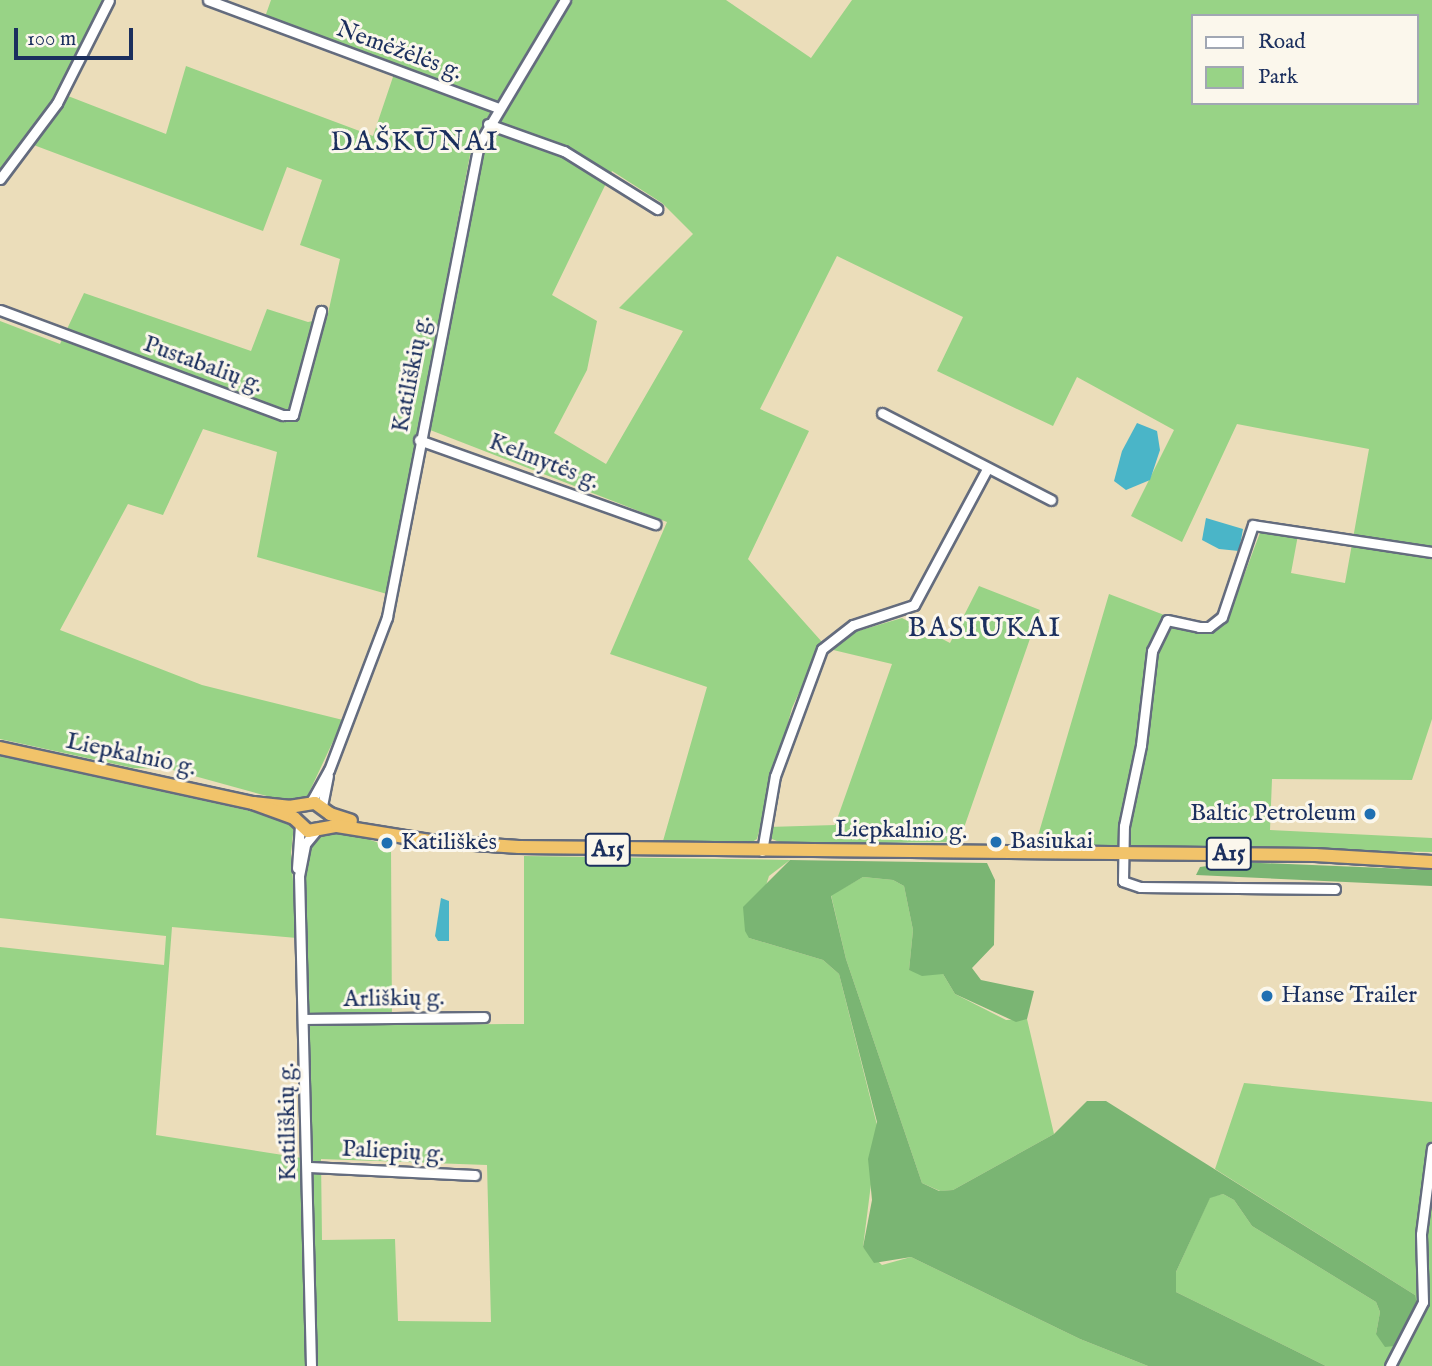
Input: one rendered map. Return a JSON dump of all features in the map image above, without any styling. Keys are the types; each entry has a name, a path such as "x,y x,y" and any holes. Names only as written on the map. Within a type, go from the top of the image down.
{"highway":[{"name":"Liepkalnio g.","path":"0,748 253,803 315,806 345,820 454,841"},
{"name":"Liepkalnio g.","path":"253,803 320,829 568,849 1326,855 1432,862"},
{"path":"299,823 315,806"},
{"path":"315,806 320,829"}],"street":[{"path":"0,179 57,103 109,0"},
{"name":"Nemėžėlės g.","path":"208,0 498,108"},
{"name":"Katiliškių g.","path":"315,806 387,617 472,166 488,124 565,0"},
{"path":"488,124 564,150 657,209"},
{"name":"Pustabalių g.","path":"0,310 283,415 293,415 321,311"},
{"path":"882,413 1051,500"},
{"name":"Kelmytės g.","path":"419,440 655,524"},
{"path":"762,851 778,765 822,649 853,625 914,605 987,468"},
{"path":"1335,889 1140,887 1123,881 1121,853 1143,734 1152,651 1167,620 1209,627 1222,617 1253,525 1432,552"},
{"name":"Katiliškių g.","path":"299,823 296,860 305,1019 311,1366"},
{"name":"Katiliškių g.","path":"299,876 305,844 320,829"},
{"name":"Arliškių g.","path":"305,1019 484,1017"},
{"path":"1390,1366 1423,1302 1421,1234 1432,1148"},
{"name":"Paliepių g.","path":"309,1167 475,1175"}],"green space":[{"path":"0,0 112,0 68,96 166,134 186,66 373,136 396,68 265,17 271,0 559,0 484,123 470,155 387,594 257,557 277,452 203,429 163,515 128,504 60,630 202,685 343,720 306,799 292,803 169,769 133,768 0,739 0,321 60,344 84,293 251,351 267,309 308,322 327,318 340,259 300,245 322,180 287,167 263,231 23,141 0,170"},
{"path":"570,0 726,0 811,58 852,0 1432,0 1432,719 1412,780 1272,779 1270,830 1432,838 1432,852 1035,846 1109,594 1209,632 1219,626 1236,597 1261,530 1298,535 1291,573 1345,583 1369,449 1237,424 1182,542 1131,516 1174,430 1077,377 1053,426 937,371 963,317 837,256 760,409 809,431 748,559 822,642 792,708 757,839 747,845 663,841 707,687 610,654 667,522 425,428 479,154","holes":["612,171 662,203 693,234 619,308 683,331 606,464 554,433 587,370 597,321 552,295"]},
{"path":"979,586 1040,610 959,842 784,844 772,839 768,827 835,825 892,664 829,649 851,633 902,618 950,643"},
{"path":"0,756 269,815 294,825 291,853 297,938 172,927 156,1135 302,1158 306,1366 0,1366 0,947 164,965 166,936 0,918"},
{"path":"327,831 344,831 391,847 392,1025 524,1024 524,856 790,860 769,876 749,938 823,960 839,974 878,1129 863,1247 882,1265 911,1257 1080,1339 1148,1366 316,1366 305,864 311,842","holes":["321,1159 487,1165 491,1322 398,1321 395,1239 322,1240"]},
{"path":"790,860 987,863 995,880 994,945 972,968 981,980 1034,991 1027,1019 1016,1022 955,994 943,974 922,976 909,970 913,930 904,886 893,880 863,877 831,896 846,959 922,1183 939,1191 953,1190 1054,1134 1087,1101 1106,1101 1415,1295 1417,1304 1394,1346 1385,1347 1376,1334 1380,1312 1376,1302 1252,1226 1234,1200 1223,1194 1210,1198 1176,1272 1176,1292 1326,1366 1148,1366 1080,1339 911,1257 874,1263 863,1247 872,1200 868,1159 877,1122 839,974 823,960 749,938 745,931 743,907"},
{"path":"1237,862 1432,870 1432,886 1196,875 1200,867"},
{"path":"863,877 893,880 904,886 913,930 909,970 943,974 955,994 1006,1020 1027,1019 1054,1134 953,1190 940,1191 922,1183 846,959 831,895"},
{"path":"1244,1083 1432,1102 1432,1366 1326,1366 1176,1292 1176,1272 1210,1197 1223,1194 1234,1200 1252,1226 1376,1302 1380,1312 1376,1334 1415,1295 1215,1169"}],"water":[{"path":"1137,423 1157,431 1160,450 1150,480 1126,490 1114,481 1122,451"},
{"path":"1206,518 1243,529 1239,551 1219,549 1202,540"},
{"path":"441,898 449,901 449,941 438,941 435,936"}],"place":[{"name":"Baltic Petroleum","path":"1370,814"},
{"name":"Basiukai","path":"996,842"},
{"name":"Katiliškės","path":"387,843"},
{"name":"Hanse Trailer","path":"1267,996"}],"district":[{"name":"DAŠKŪNAI","path":"415,143"},
{"name":"BASIUKAI","path":"985,629"}]}
